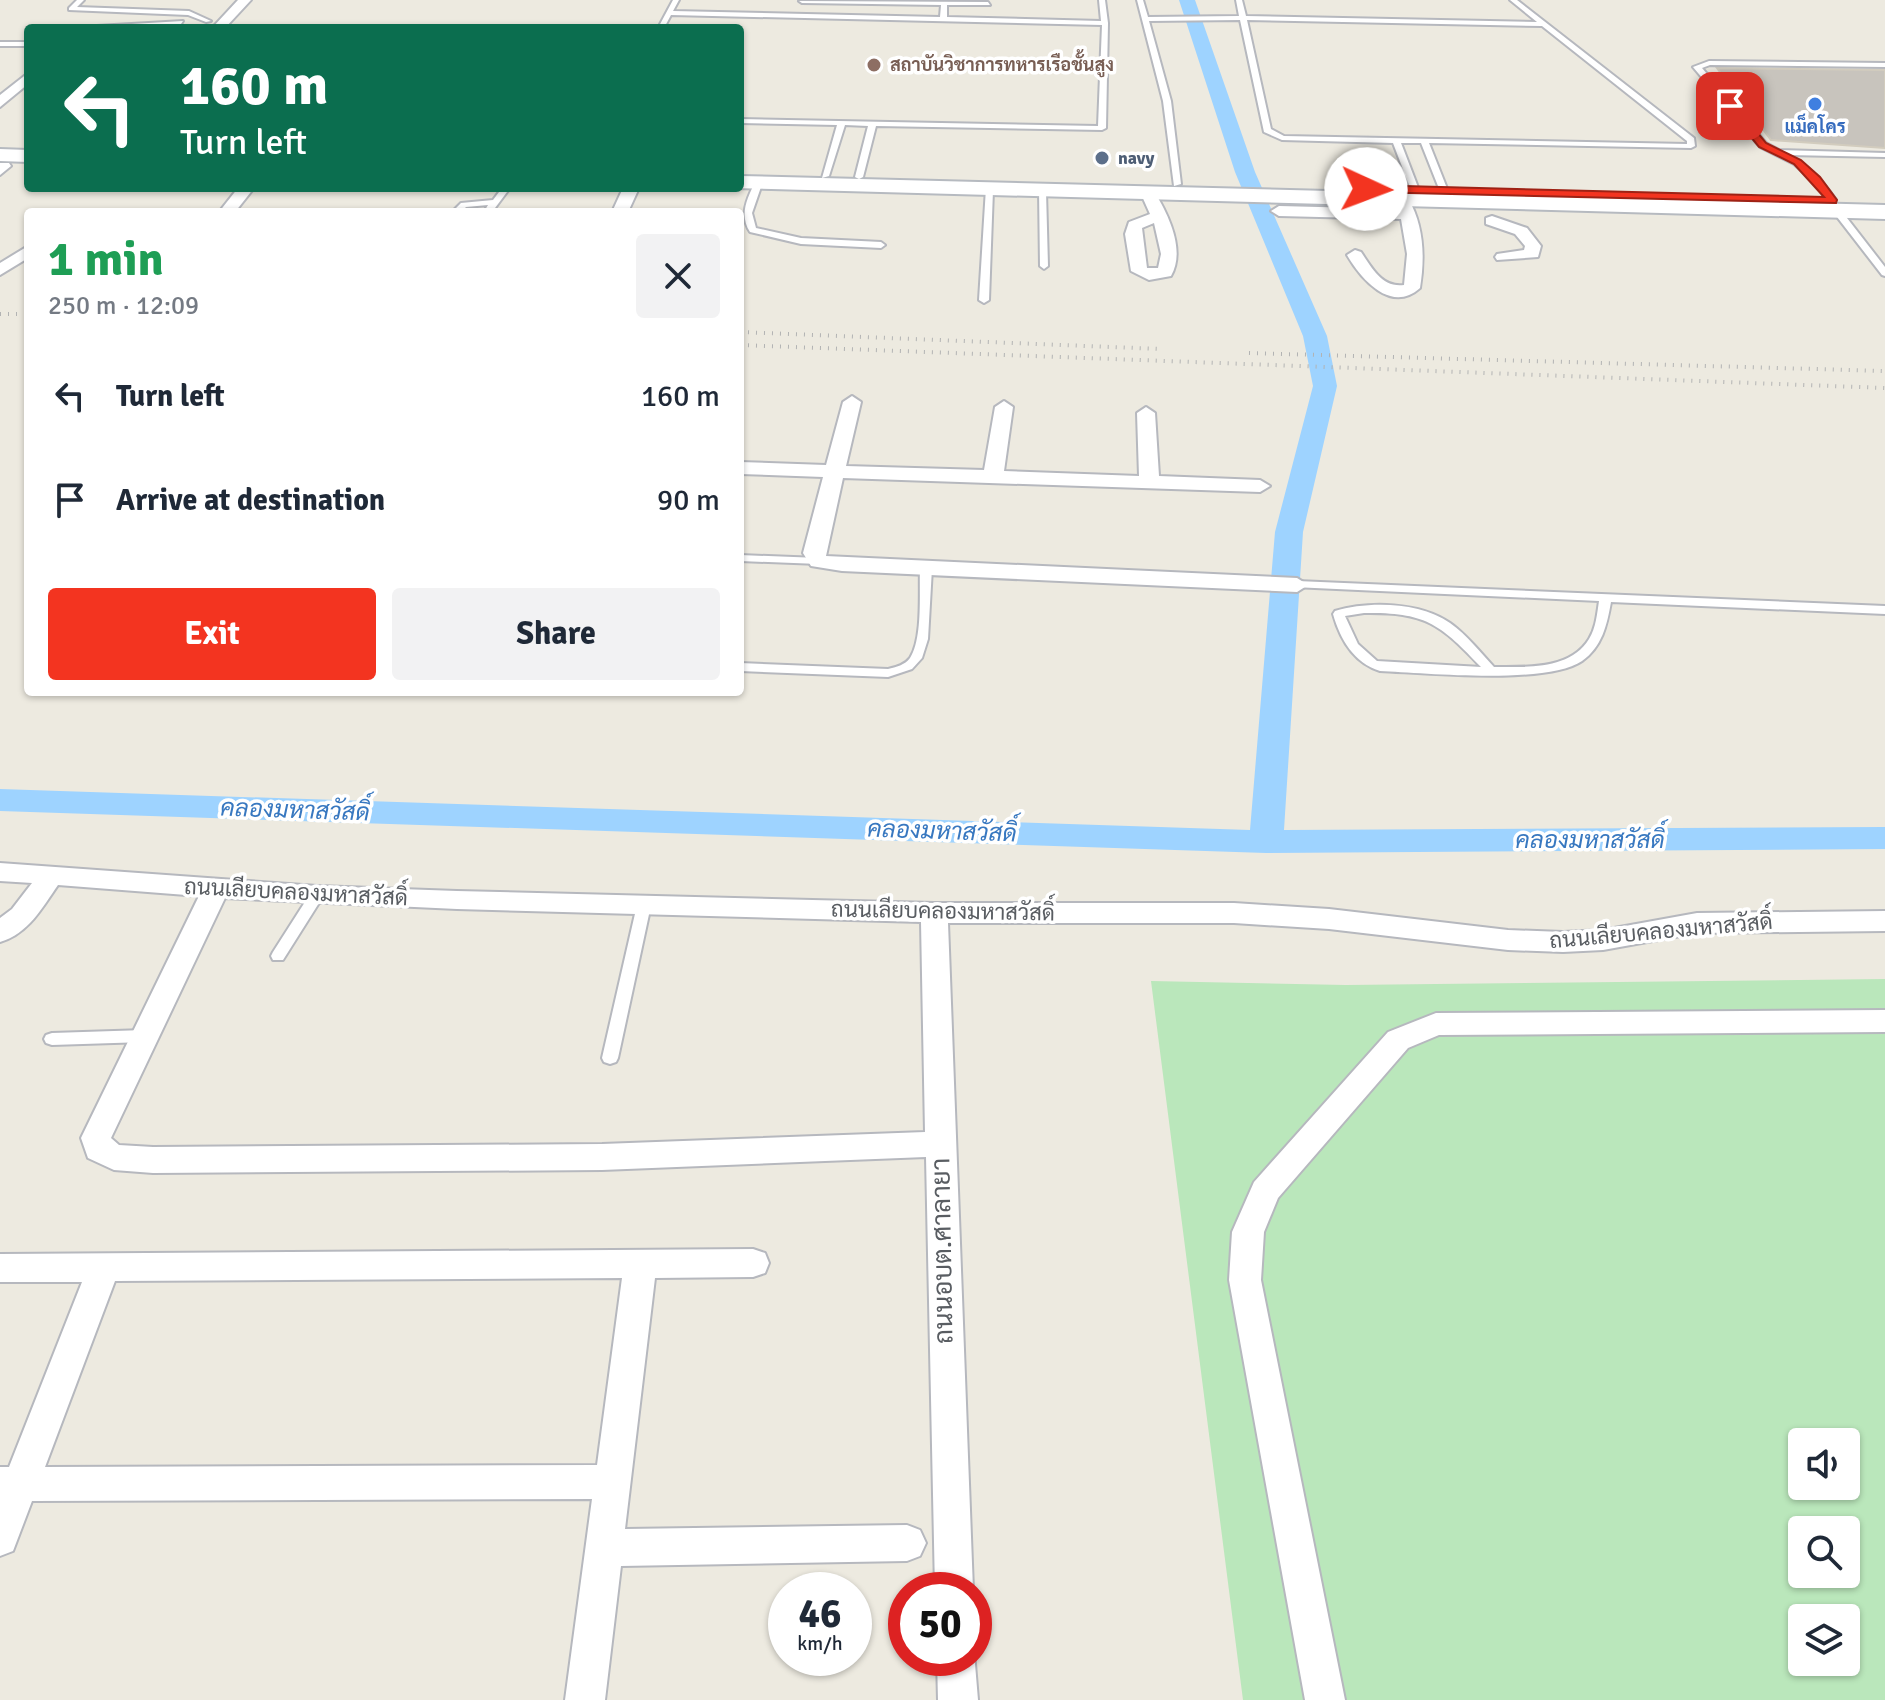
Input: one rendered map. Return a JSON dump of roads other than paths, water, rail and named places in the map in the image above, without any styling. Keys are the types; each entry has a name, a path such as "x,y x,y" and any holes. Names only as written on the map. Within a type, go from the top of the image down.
{"main road":[{"path":"746,180 825,176 1177,184 1284,198 1411,201 1447,196 1835,206 1885,212"},
{"path":"746,180 1149,194 1223,190"},
{"path":"1447,196 1488,212 1835,206 1885,202"}],"street":[{"path":"217,23 245,0"},
{"path":"0,103 24,81"},
{"path":"230,208 243,192"},
{"path":"1149,194 1158,216"},
{"path":"1355,255 1368,277 1382,288 1395,291 1412,288 1418,256 1411,201"},
{"path":"1488,212 1521,231 1533,246 1532,254 1504,262 1488,212"},
{"path":"0,270 24,254"},
{"path":"852,402 814,553 819,561 842,565 1297,585"},
{"path":"993,479 1004,407"},
{"path":"1146,413 1149,484"},
{"path":"744,468 1260,486"},
{"name":"ถนนเลียบคลองมหาสวัสดิ์","path":"0,872 317,895 934,913 1234,913 1329,919 1508,940 1563,942 1603,940 1697,923 1885,921"},
{"path":"0,932 22,916 52,875"},
{"path":"216,889 96,1138 99,1149 114,1157 602,1157 941,1144"},
{"name":"ถนนอบต.ศาลายา","path":"934,913 953,1572"},
{"path":"1325,1700 1245,1280 1248,1232 1265,1191 1398,1040 1436,1024 1885,1021"},
{"path":"0,1268 753,1263"},
{"path":"585,1700 640,1264"},
{"path":"0,1538 10,1484 104,1267"},
{"path":"10,1484 613,1482"},
{"path":"604,1548 907,1543"},
{"path":"957,1676 958,1700"}],"lane":[{"path":"81,0 71,9 189,13 217,23"},
{"path":"663,24 676,0"},
{"path":"744,121 1102,128 1105,23 1102,0"},
{"path":"1140,0 1150,19 1167,101 1177,184"},
{"path":"1239,0 1267,130 1282,138 1691,146 1691,140 1513,0"},
{"path":"802,1 988,4"},
{"path":"834,17 837,2"},
{"path":"943,20 944,3"},
{"path":"670,13 1105,23"},
{"path":"1150,19 1544,24"},
{"path":"193,24 217,23"},
{"path":"0,44 24,44"},
{"path":"1885,65 1699,64 1697,67 1763,145 1797,162 1816,179 1885,273"},
{"path":"825,176 842,123"},
{"path":"859,177 873,123"},
{"path":"1396,140 1411,201"},
{"path":"1424,141 1447,196"},
{"path":"1778,152 1885,155"},
{"path":"746,180 747,224 753,230 801,241 881,245"},
{"path":"984,300 989,190"},
{"path":"1042,191 1044,266"},
{"path":"490,208 503,192"},
{"path":"461,208 494,202"},
{"path":"744,558 819,561"},
{"path":"744,667 888,673 906,668 916,659 921,637 926,568"},
{"path":"1297,585 1885,610"},
{"path":"1490,670 1446,625 1431,615 1366,608 1339,614 1361,657 1371,665 1490,670 1547,669 1574,661 1598,636 1606,597"},
{"path":"278,956 317,895"},
{"path":"610,1058 644,905"},
{"path":"52,1039 145,1036"}],"waterway":[{"path":"1187,0 1245,172 1315,336 1325,386 1289,532 1266,842"},
{"name":"คลองมหาสวัสดิ์","path":"0,800 1266,842"},
{"name":"คลองมหาสวัสดิ์","path":"1266,842 1885,838"}],"railway":[{"path":"0,314 24,314"},
{"path":"744,332 1161,349"},
{"path":"744,345 1885,388"},
{"path":"1249,353 1885,371"}],"place":[{"name":"สถาบันวิชาการทหารเรือชั้นสูง","path":"874,65"},
{"name":"แม็คโคร","path":"1815,104"},
{"name":"navy","path":"1102,158"}]}
